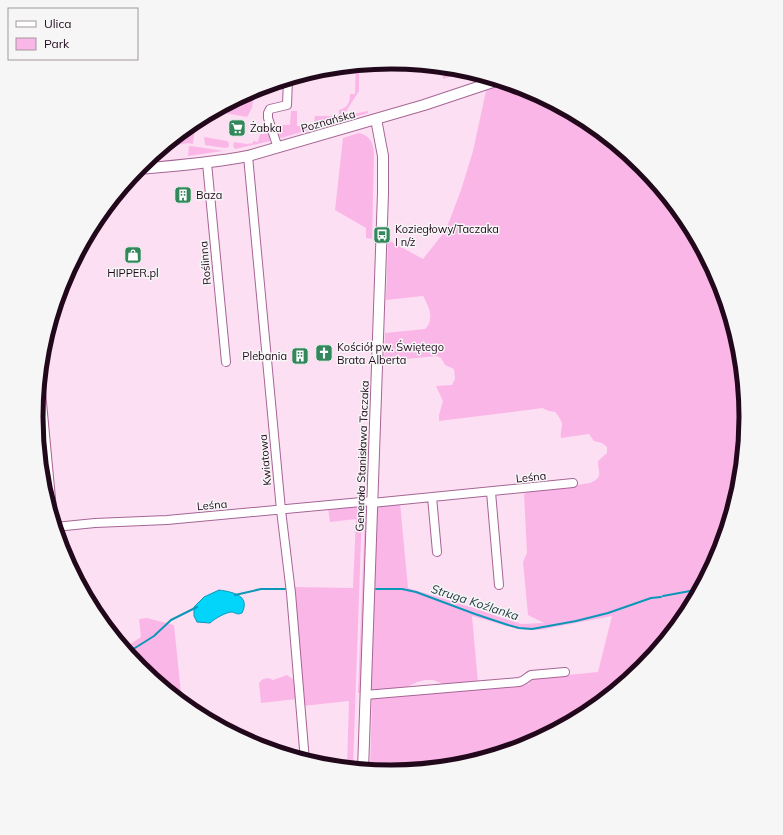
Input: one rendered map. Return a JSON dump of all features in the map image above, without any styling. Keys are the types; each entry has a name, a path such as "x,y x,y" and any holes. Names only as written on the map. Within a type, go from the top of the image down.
{"street":[{"name":"Poznańska","path":"148,168 207,163 248,156 424,105 489,83"},
{"path":"278,148 268,118 268,113 270,109 288,105 288,85"},
{"name":"Generała Stanisława Taczaka","path":"362,764 384,163 376,119"},
{"name":"Kwiatowa","path":"248,156 281,510 291,593 304,755"},
{"name":"Roślinna","path":"207,163 226,362"},
{"name":"Leśna","path":"60,526 95,523 167,520 491,492 573,483"},
{"path":"491,492 499,585"},
{"path":"432,497 437,552"},
{"path":"365,695 519,682 531,676 565,672"}],"green space":[{"path":"356,71 359,71 359,91 343,116 368,111 368,113 281,138 277,132 276,125 290,125 291,111 297,111 297,126 309,126 314,123 315,116 339,116 339,110 345,108 350,100 350,94 355,94"},
{"path":"443,73 454,75 443,79"},
{"path":"500,86 504,87 546,105 585,128 604,141 638,171 668,205 681,224 704,263 722,305 728,327 737,372 739,395 740,418 737,463 722,530 704,572 693,592 668,630 654,647 621,680 604,694 566,719 546,730 504,748 437,763 392,766 370,765 372,699 529,684 529,679 598,672 612,616 539,630 518,629 472,616 478,683 443,687 441,683 433,680 425,680 403,689 373,692 370,689 376,506 400,503 408,588 521,624 544,623 528,615 523,562 527,553 524,494 528,492 590,483 599,477 598,461 607,453 607,447 602,443 594,441 589,434 561,438 562,424 559,418 555,412 543,408 439,421 443,401 436,386 452,385 455,379 454,369 445,365 441,358 437,356 384,361 385,333 425,329 430,321 429,308 423,296 386,300 388,240 423,259 442,235 449,222 461,190 473,151 486,91"},
{"path":"253,98 252,108 247,117 223,113"},
{"path":"265,129 271,137 270,141 235,149 233,146 234,142 247,144 253,143 253,141 258,142 260,134 264,134"},
{"path":"195,130 193,144 188,143 178,145 178,142"},
{"path":"359,133 366,136 370,140 374,153 372,239 366,238 366,228 335,210 343,138"},
{"path":"204,137 227,141 229,143 229,147 225,148 205,145"},
{"path":"189,146 191,146 224,151 188,156"},
{"path":"353,506 362,511 353,764 347,763 349,701 303,706 294,587 353,588 356,519 330,522 328,508"},
{"path":"365,514 367,519 361,693 358,693"},
{"path":"147,618 174,625 181,696 162,680 128,646 141,637 139,619"},
{"path":"287,675 297,682 298,695 296,699 261,703 259,683 263,679 269,678 273,680"}],"water":[{"path":"219,590 234,593 242,598 244,607 242,613 227,613 210,623 197,622 194,616 194,607 204,597"}],"waterway":[{"name":"Struga Koźlanka","path":"235,595 261,589 285,589"},
{"name":"Struga Koźlanka","path":"376,589 402,589 416,592 508,625 532,629 576,621 608,613 651,598 661,597"},
{"name":"Struga Koźlanka","path":"663,596 694,590"},
{"name":"Struga Koźlanka","path":"131,650 154,636 171,620 197,607"}],"place":[{"name":"Żabka","path":"237,128"},
{"name":"Baza","path":"183,195"},
{"name":"Koziegłowy/Taczaka I n/ż","path":"382,235"},
{"name":"HIPPER.pl","path":"133,255"},
{"name":"Kościół pw. Świętego Brata Alberta","path":"324,353"},
{"name":"Plebania","path":"300,356"}]}
